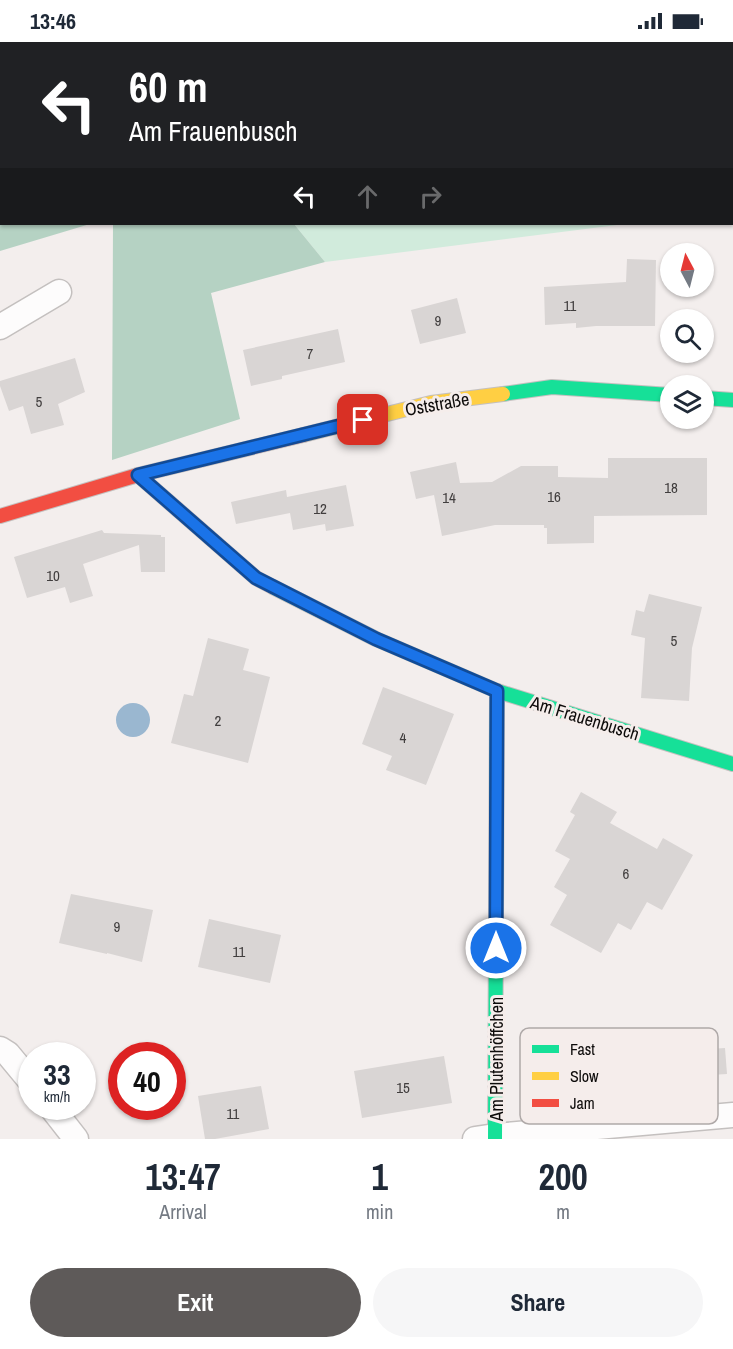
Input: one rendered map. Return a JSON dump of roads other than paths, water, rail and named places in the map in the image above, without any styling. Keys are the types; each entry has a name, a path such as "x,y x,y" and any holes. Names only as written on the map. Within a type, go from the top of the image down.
{"street":[{"path":"0,327 59,292"},
{"name":"Oststraße","path":"0,516 138,475 431,403 552,387 660,394"},
{"path":"714,399 733,400"},
{"name":"Am Frauenbusch","path":"138,475 256,578 376,639 497,691 733,764"},
{"name":"Am Plutenhöffchen","path":"488,1138 497,691"},
{"path":"0,1049 8,1053 18,1066"},
{"path":"718,1115 733,1114"},
{"path":"61,1120 76,1139"},
{"path":"488,1138 631,1124"}],"water":[{"path":"133,703 145,708 150,720 145,732 133,737 121,732 116,720 121,708"}]}
